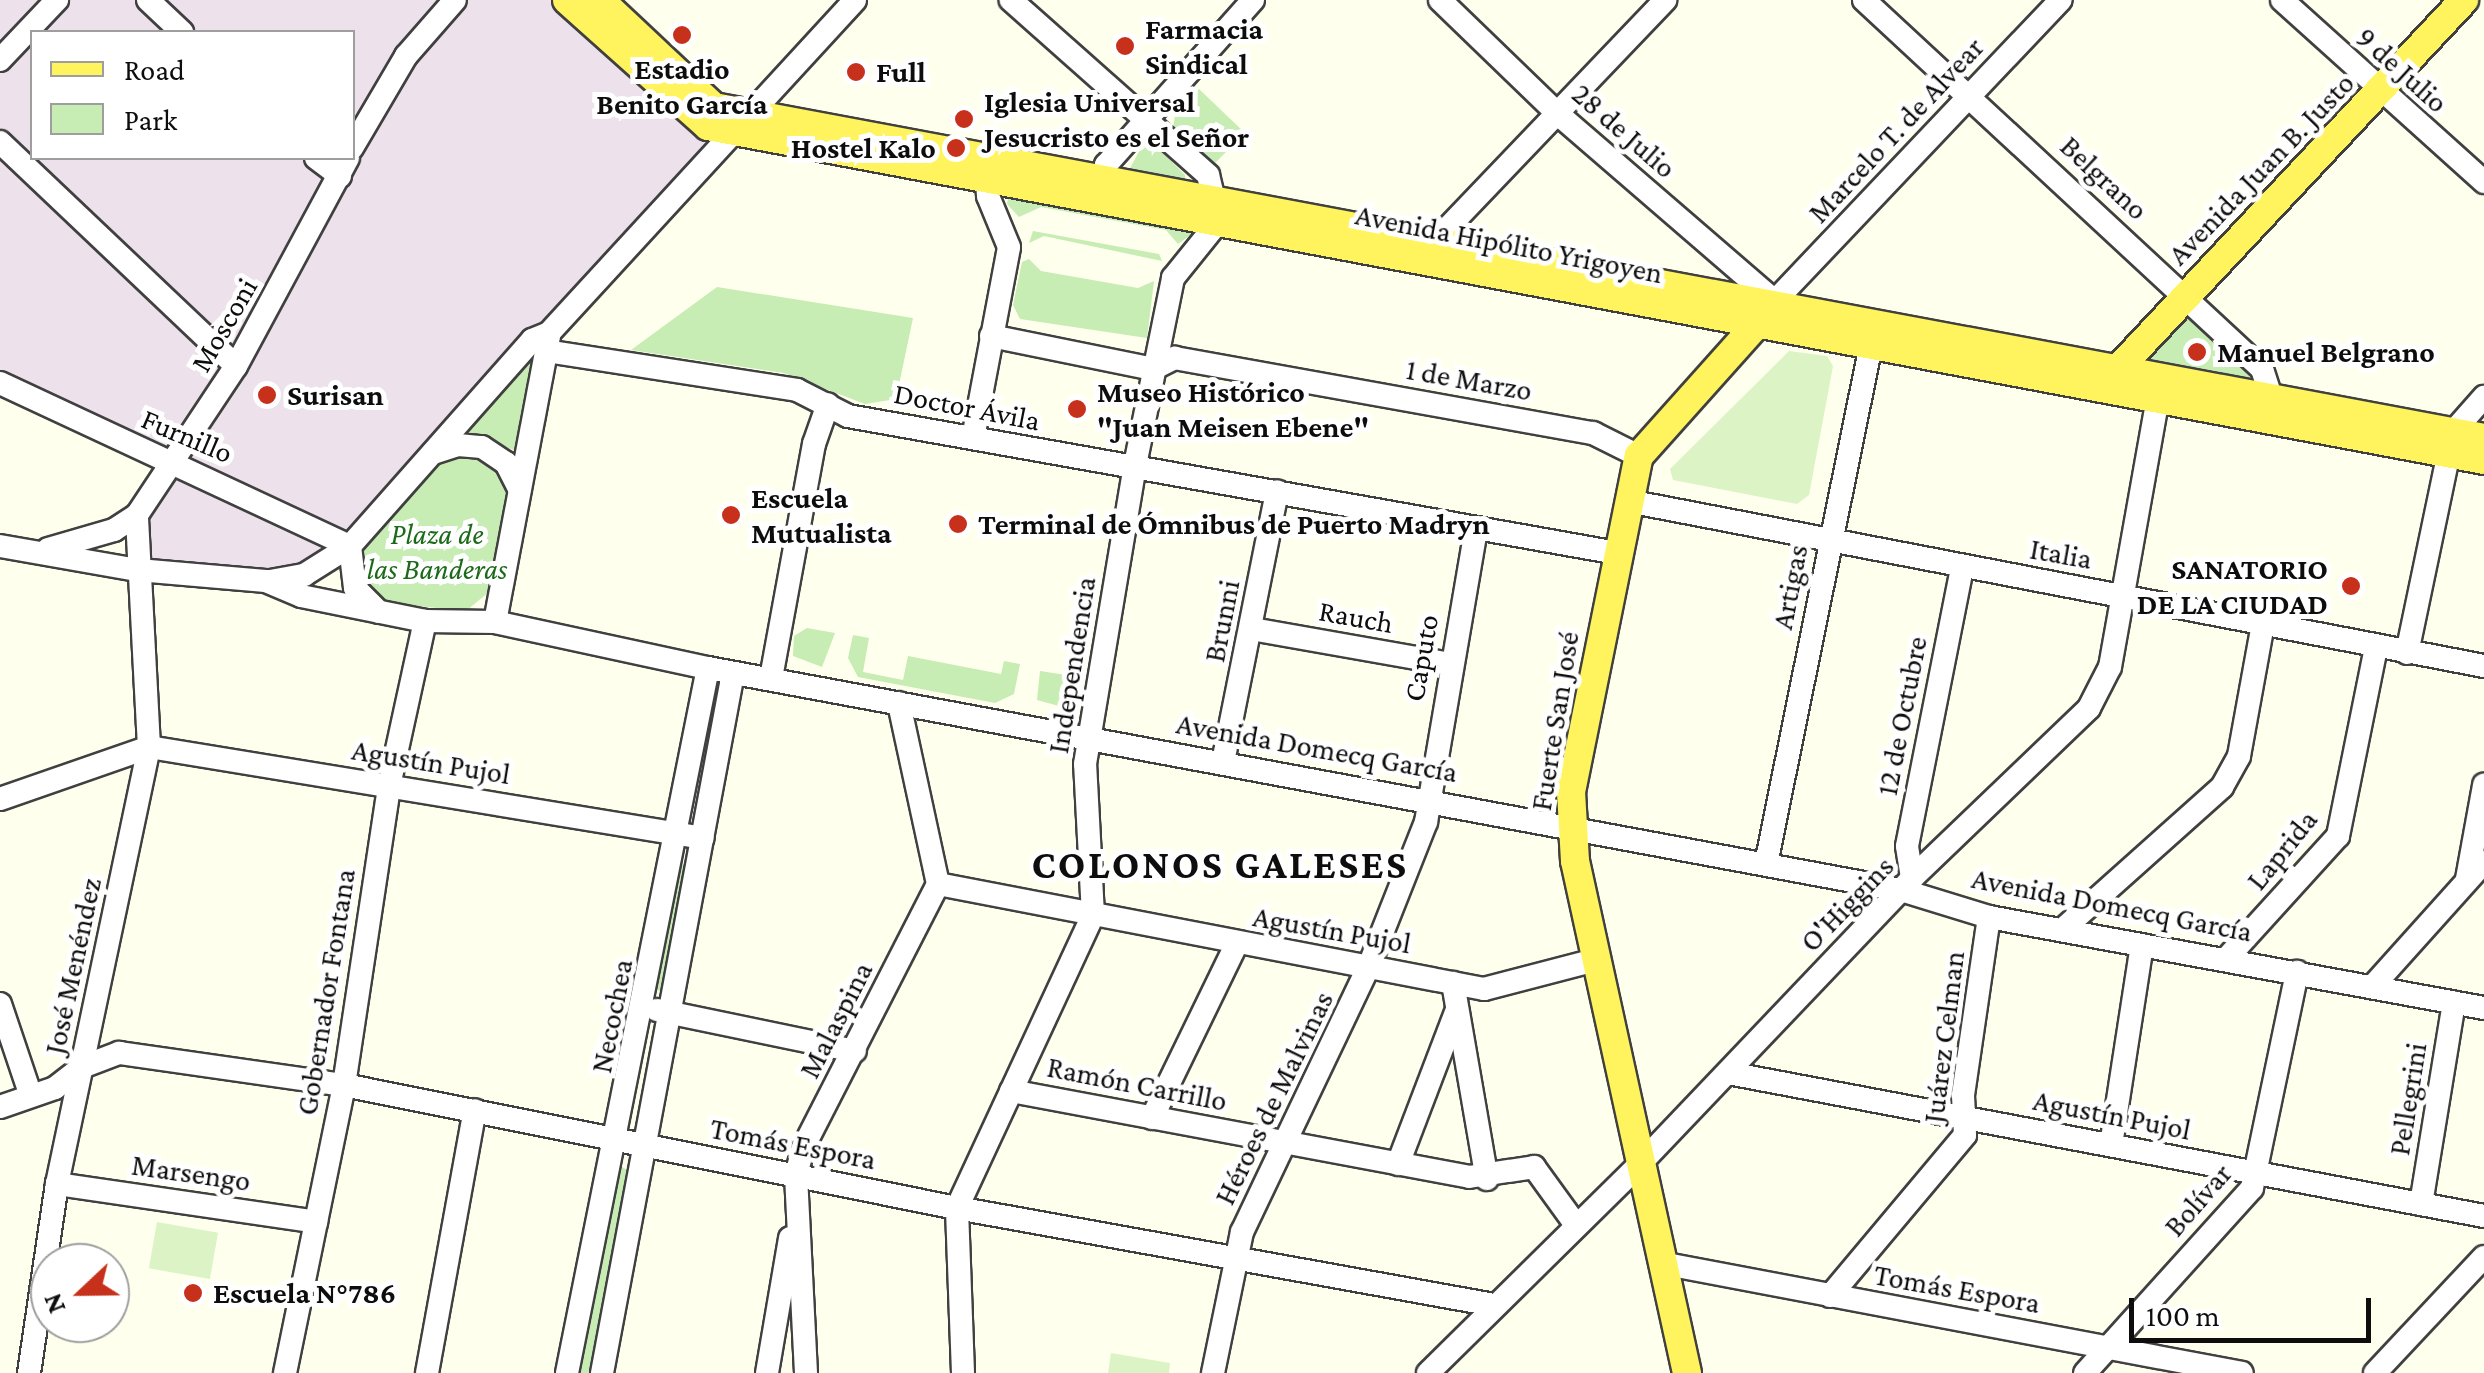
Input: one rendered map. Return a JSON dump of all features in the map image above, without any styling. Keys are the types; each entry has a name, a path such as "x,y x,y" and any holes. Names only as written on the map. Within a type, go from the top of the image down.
{"main road":[{"name":"Avenida Hipólito Yrigoyen","path":"567,0 684,110 708,126 986,168 2115,378 2450,442 2484,460"},
{"name":"Avenida Hipólito Yrigoyen","path":"600,0 714,106 755,112 986,168"},
{"name":"Avenida Juan B. Justo","path":"2115,378 2186,295 2464,0"},
{"name":"Fuerte San José","path":"1684,1372 1570,827 1616,553 1639,456 1767,313"},
{"name":"Avenida Hipólito Yrigoyen","path":"2115,378 2158,398 2269,408"},
{"name":"Avenida Hipólito Yrigoyen","path":"2450,442 2484,438"}],"street":[{"path":"0,60 57,0"},
{"path":"148,0 180,30"},
{"path":"355,143 406,56 455,0"},
{"path":"495,622 548,342 854,0"},
{"path":"1011,0 1147,116 1208,175 1219,210"},
{"path":"1100,189 1147,116 1252,0"},
{"name":"28 de Julio","path":"1440,0 1767,313"},
{"path":"1434,251 1665,0"},
{"name":"Belgrano","path":"1864,0 2262,369 2269,408"},
{"name":"Marcelo T. de Alvear","path":"1767,313 2060,0"},
{"name":"9 de Julio","path":"2282,0 2379,92 2484,182"},
{"path":"0,142 236,366"},
{"name":"Mosconi","path":"30,552 80,542 136,515 176,461 236,366 344,167"},
{"path":"973,438 1010,247 986,168"},
{"name":"Independencia","path":"963,1373 957,1208 1093,915 1089,736 1134,470 1173,278 1219,210"},
{"name":"Artigas","path":"1766,864 1873,333"},
{"name":"1 de Marzo","path":"991,336 1153,368 1175,358 1574,430 1639,456"},
{"path":"266,581 304,575 350,546 532,340 548,342"},
{"name":"Doctor Ávila","path":"548,342 797,390 848,416 1616,553"},
{"name":"Furnillo","path":"0,384 176,461 350,546"},
{"path":"2407,652 2450,442 2484,397"},
{"name":"O'Higgins","path":"1428,1373 1638,1166 1906,884 2089,708 2110,667 2158,398"},
{"path":"772,678 814,444 828,404"},
{"path":"432,453 458,444 482,447 506,464 520,490"},
{"name":"Brunni","path":"1223,762 1277,491"},
{"name":"Italia","path":"1628,501 2484,666"},
{"path":"136,515 138,570"},
{"name":"Caputo","path":"1428,798 1476,529"},
{"name":"Avenida Domecq García","path":"0,546 138,570 266,581 301,596 381,614 425,621 495,622 708,668 1428,798 1766,864 1906,884 1990,916 2484,1008"},
{"path":"350,546 356,588 381,614"},
{"name":"12 de Octubre","path":"1906,884 1907,846 1962,567"},
{"name":"José Menéndez","path":"29,1373 56,1184 149,748 138,570"},
{"name":"Gobernador Fontana","path":"286,1373 344,1085 388,786 425,621"},
{"path":"2062,930 2211,799 2233,770 2263,624"},
{"name":"Rauch","path":"1252,628 1450,664"},
{"name":"Laprida","path":"2227,958 2338,836 2376,648"},
{"name":"Necochea","path":"567,1373 645,1008 708,668"},
{"name":"Necochea","path":"602,1373 734,672"},
{"path":"899,703 938,884"},
{"path":"0,800 149,748"},
{"name":"Agustín Pujol","path":"149,748 702,838"},
{"path":"2467,879 2484,784"},
{"name":"Héroes de Malvinas","path":"1213,1373 1234,1259 1370,966 1426,822 1428,798"},
{"path":"2372,988 2484,862"},
{"name":"Agustín Pujol","path":"938,884 1484,989 1595,960"},
{"name":"Malaspina","path":"806,1373 796,1175 802,1148 938,884"},
{"name":"Juárez Celman","path":"1830,1296 1965,1135 1968,1118 1963,1095 1990,916"},
{"path":"1152,1118 1237,943"},
{"path":"2111,1146 2142,945"},
{"name":"Bolívar","path":"2085,1373 2239,1205 2259,1174 2296,972"},
{"path":"1453,983 1487,1179"},
{"name":"Pellegrini","path":"2420,1204 2454,1003"},
{"path":"0,1004 31,1096"},
{"path":"645,1008 854,1051"},
{"path":"1398,1164 1457,1009"},
{"name":"Tomás Espora","path":"0,1107 119,1053 344,1085 957,1208 1494,1305"},
{"name":"Agustín Pujol","path":"1728,1072 2484,1216"},
{"name":"Ramón Carrillo","path":"1011,1091 1487,1179 1534,1167 1576,1225"},
{"path":"427,1373 474,1110"},
{"path":"767,1373 796,1175"},
{"name":"Marsengo","path":"56,1184 316,1222"},
{"path":"2375,1373 2484,1256"},
{"name":"Tomás Espora","path":"1661,1262 2242,1373"}],"shaded area":[{"path":"0,0 567,0 733,131 350,546 304,575 138,570 133,538 175,462 0,383"}],"green space":[{"path":"1199,89 1245,133 1212,166 1173,129 1175,115"},
{"path":"1153,143 1185,175 1185,181 1129,170 1142,146"},
{"path":"1009,194 1196,231 1178,244 1166,230 1041,207 1019,217 1007,204"},
{"path":"1033,231 1159,254 1162,261 1044,236 1029,243"},
{"path":"1029,259 1041,271 1138,288 1154,281 1147,338 1020,319 1013,305 1022,262"},
{"path":"717,287 913,318 896,399 865,404 784,373 631,350"},
{"path":"2186,317 2249,371 2249,380 2147,362"},
{"path":"1789,351 1827,356 1833,366 1809,495 1797,504 1673,480 1670,469"},
{"name":"Plaza de las Banderas","path":"530,353 536,354 516,451 470,433 467,428"},
{"name":"Plaza de las Banderas","path":"464,451 497,463 510,491 490,591 466,611 379,602 364,588 359,551 438,461"},
{"path":"807,628 835,633 822,667 793,656 794,636"},
{"path":"853,635 869,638 863,672 903,680 908,656 1001,674 1004,661 1020,664 1014,694 995,703 858,677 848,658"},
{"path":"1040,671 1079,677 1070,709 1037,700"},
{"path":"679,863 690,865 667,992 657,990"},
{"path":"620,1166 629,1171 593,1373 575,1373"},
{"path":"157,1222 218,1233 210,1279 149,1268"},
{"path":"1111,1353 1170,1363 1169,1373 1108,1373"}],"place":[{"name":"Estadio Benito García","path":"682,35"},
{"name":"Farmacia Sindical","path":"1125,46"},
{"name":"Full","path":"856,72"},
{"name":"Iglesia Universal Jesucristo es el Señor","path":"964,119"},
{"name":"Hostel Kalo","path":"956,148"},
{"name":"Manuel Belgrano","path":"2197,352"},
{"name":"Surisan","path":"267,395"},
{"name":"Museo Histórico \"Juan Meisen Ebene\"","path":"1077,409"},
{"name":"Escuela Mutualista","path":"731,515"},
{"name":"Terminal de Ómnibus de Puerto Madryn","path":"958,524"},
{"name":"SANATORIO DE LA CIUDAD","path":"2351,586"},
{"name":"Escuela N°786","path":"193,1293"}],"district":[{"name":"COLONOS GALESES","path":"1220,865"}]}
